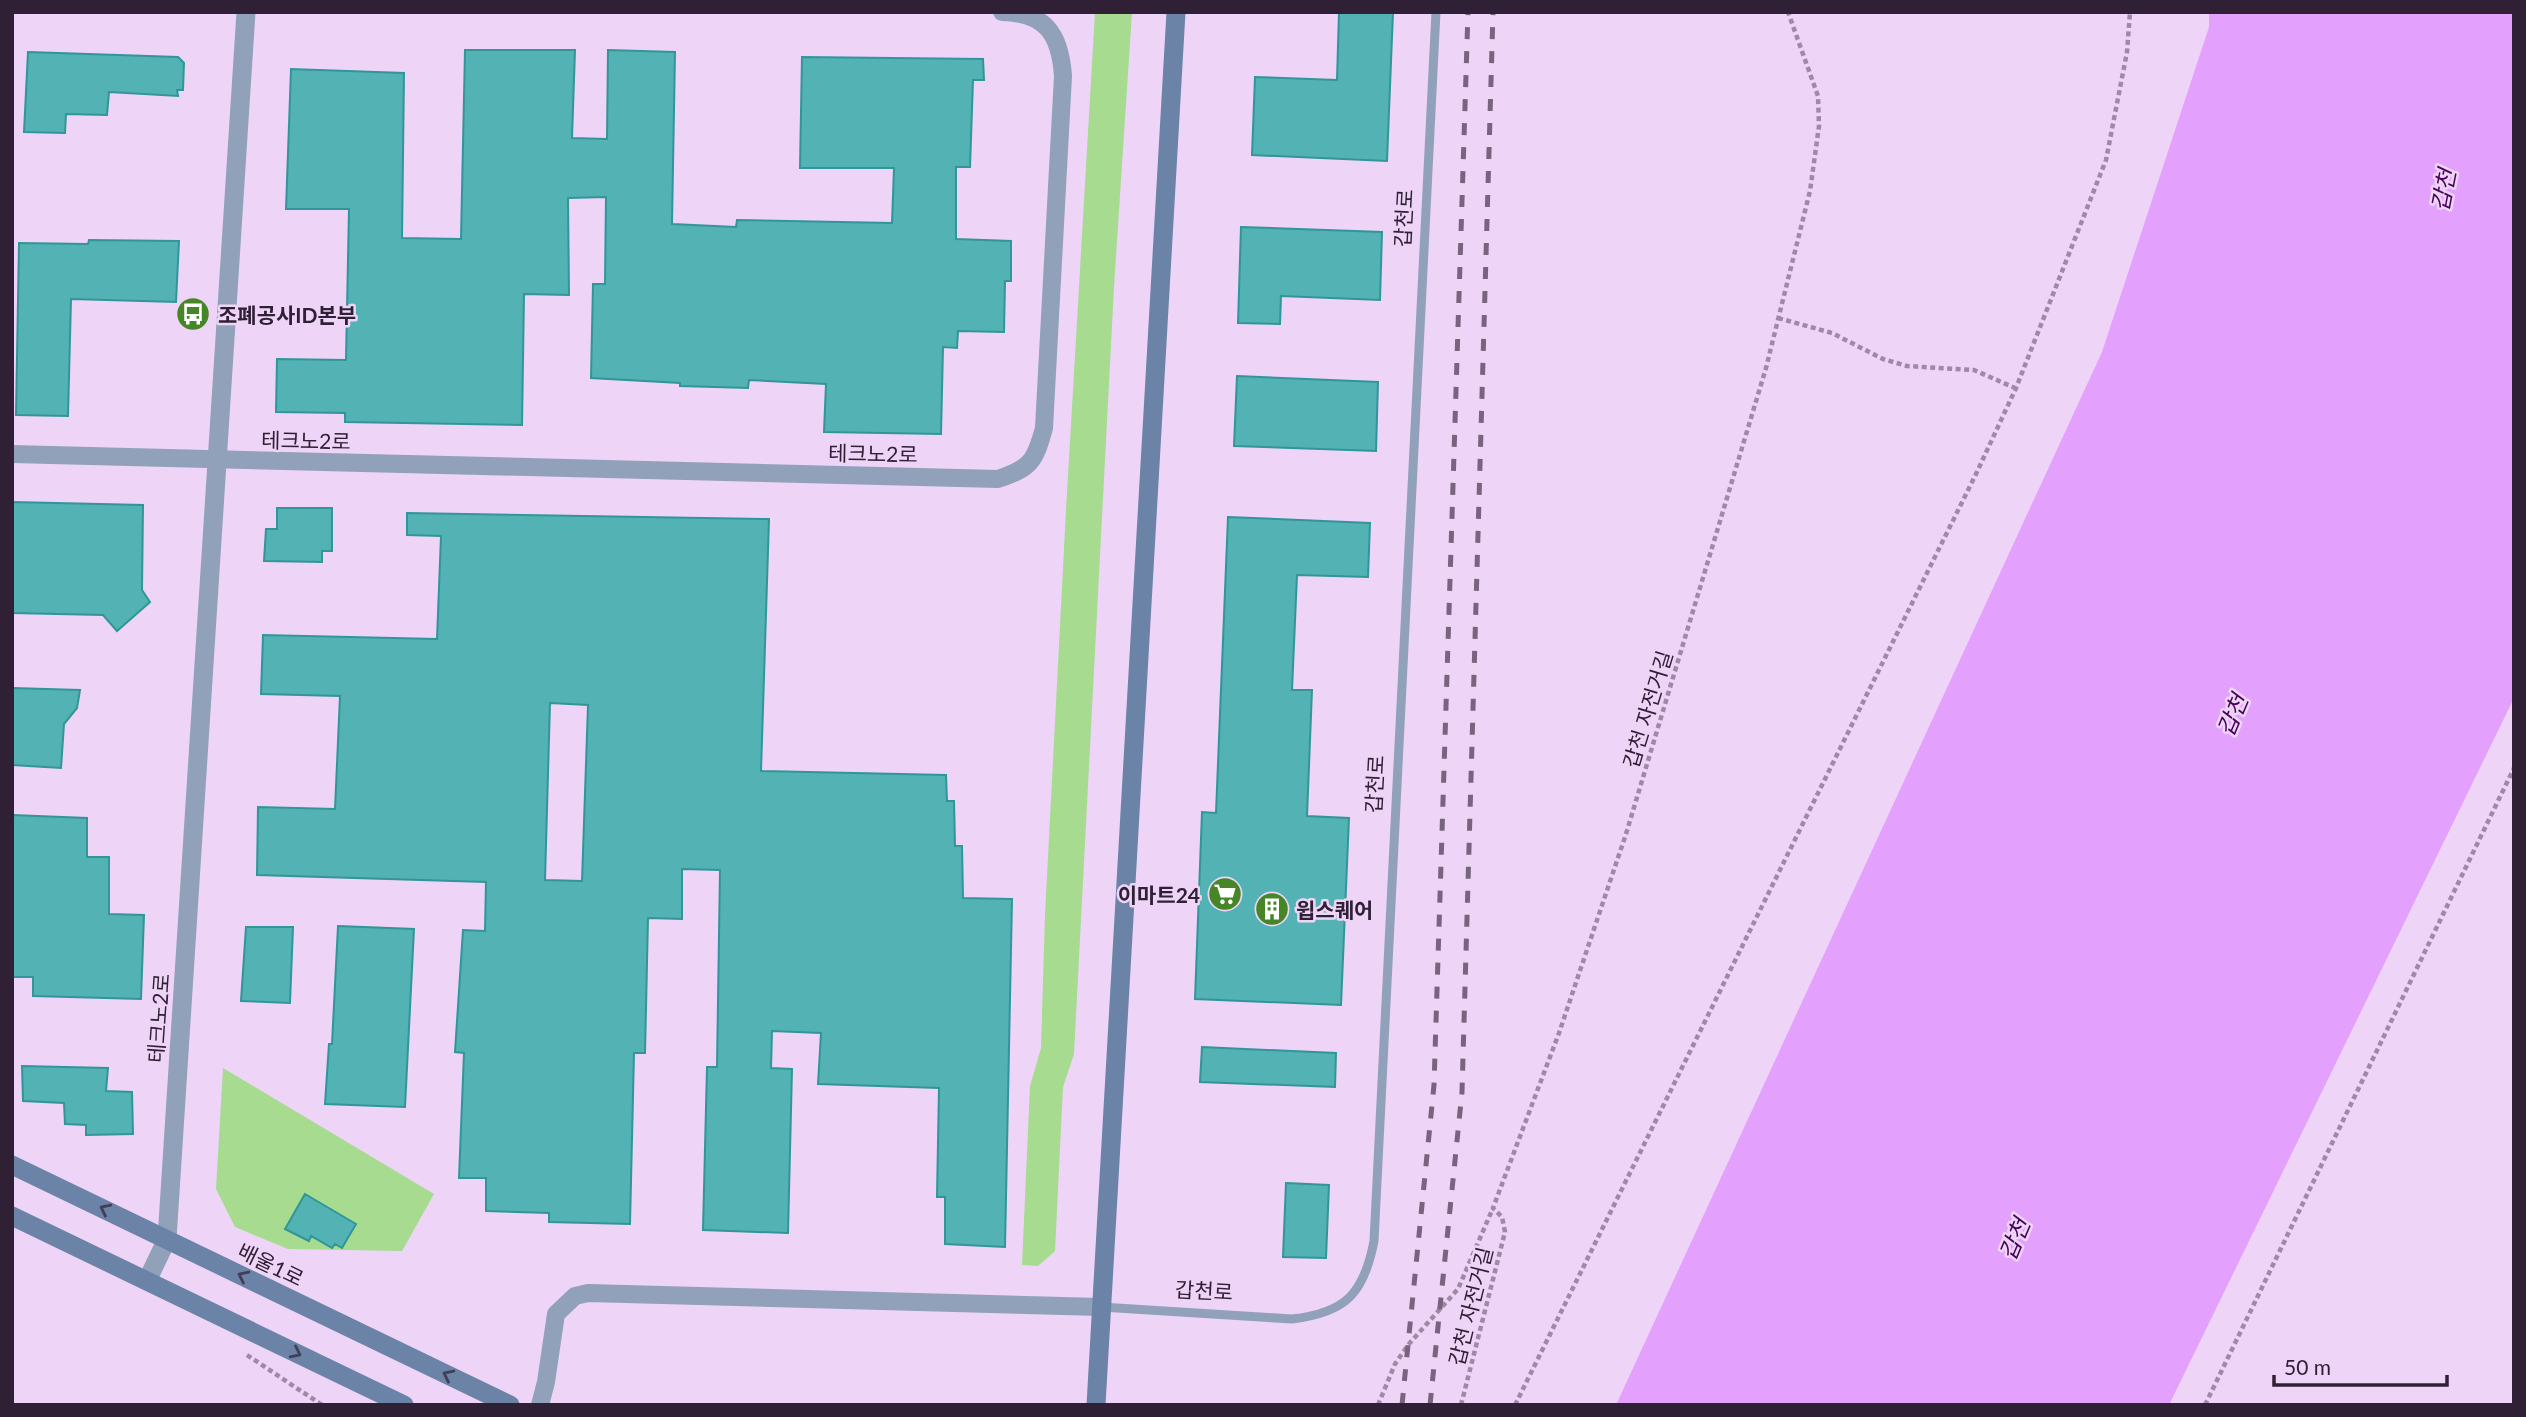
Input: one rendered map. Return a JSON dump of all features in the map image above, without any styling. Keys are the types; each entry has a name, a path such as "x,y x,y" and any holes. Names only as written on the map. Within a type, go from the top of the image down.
{"main road":[{"path":"1096,1405 1176,12"},
{"name":"배울1로","path":"12,1165 510,1405"},
{"path":"12,1216 404,1405"}],"street":[{"name":"테크노2로","path":"147,1281 167,1239 246,12"},
{"name":"테크노2로","path":"12,454 984,478 998,478 1021,471 1037,454 1044,428 1063,76 1061,52 1054,34 1040,20 1013,12 1002,12"},
{"path":"540,1405 556,1314 575,1296 588,1293 1101,1307"}],"lane":[{"name":"갑천로","path":"1101,1307 1292,1318 1317,1316 1339,1307 1352,1297 1370,1262 1374,1241 1436,12"}],"path":[{"name":"갑천 자전거길","path":"1461,1405 1505,1232 1502,1217 1493,1208 1559,1033 1626,834 1766,368 1810,191 1819,127 1818,96 1788,12"},
{"path":"1515,1405 1976,474 2016,388 2106,160 2127,52 2130,12"},
{"path":"1778,318 1832,333 1883,359 1907,366 1974,370 2016,388"},
{"path":"2205,1405 2514,768"},
{"path":"1378,1405 1395,1364 1408,1345 1458,1289 1493,1208"},
{"path":"241,1350 322,1405"}],"green space":[{"path":"1095,12 1132,12 1114,287 1074,1054 1063,1087 1055,1251 1038,1266 1022,1265 1030,1086 1041,1048 1045,915 1066,510"},
{"path":"223,1068 434,1194 402,1251 288,1249 235,1227 216,1189"}],"water":[{"name":"갑천","path":"2209,12 2514,12 2514,698 2169,1405 1616,1405 2102,352 2209,27"}],"building":[{"path":"1339,12 1393,12 1387,161 1252,155 1255,77 1337,80"},
{"path":"465,50 575,50 572,138 607,139 608,50 675,52 672,224 736,227 737,220 892,223 894,168 800,168 802,57 983,59 984,80 973,80 970,167 956,167 956,239 1011,241 1011,281 1005,281 1004,332 958,331 957,348 943,347 941,434 824,432 826,384 749,380 748,388 680,386 680,383 591,378 593,284 605,284 606,197 568,198 569,295 524,294 522,425 345,422 345,413 276,412 277,359 346,360 349,209 286,209 291,69 404,73 402,238 461,239"},
{"path":"28,52 178,57 184,63 183,90 177,90 178,96 109,92 107,115 66,114 65,133 24,132"},
{"path":"1241,227 1382,232 1380,300 1281,296 1280,324 1238,323"},
{"path":"89,240 179,241 176,302 71,299 68,416 16,415 19,243 88,244"},
{"path":"1237,376 1378,382 1376,451 1234,446"},
{"path":"12,502 143,505 142,590 150,602 117,631 103,615 12,613"},
{"path":"277,508 332,508 332,551 322,551 322,562 264,561 266,529 277,529"},
{"path":"407,513 769,519 761,771 946,775 947,801 954,801 955,846 962,846 963,898 1012,899 1005,1247 945,1244 945,1197 937,1197 939,1088 818,1084 821,1033 772,1031 771,1068 792,1069 788,1233 703,1230 707,1067 717,1067 720,870 682,869 682,919 648,918 645,1053 634,1053 630,1224 549,1222 549,1213 486,1211 486,1178 459,1178 464,1053 455,1052 463,930 485,931 486,882 257,875 258,807 335,809 340,696 261,694 263,635 437,639 441,536 407,535","holes":["550,703 588,705 582,881 545,880"]},
{"path":"1228,517 1370,523 1368,577 1297,575 1292,690 1312,690 1307,816 1349,818 1341,1005 1195,999 1202,812 1216,813"},
{"path":"12,688 80,690 77,708 64,724 61,768 12,765"},
{"path":"12,815 87,818 87,857 109,857 109,914 144,915 141,999 33,996 33,977 12,977"},
{"path":"338,926 414,929 405,1107 325,1104 329,1044 332,1044"},
{"path":"246,927 293,927 290,1003 241,1001"},
{"path":"1202,1047 1336,1053 1335,1087 1200,1082"},
{"path":"22,1066 108,1068 106,1091 132,1092 133,1134 86,1135 86,1125 65,1124 64,1103 23,1101"},
{"path":"1286,1183 1329,1185 1326,1258 1283,1257"},
{"path":"305,1194 356,1224 342,1248 335,1244 332,1248 311,1236 309,1241 285,1229"}],"railway":[{"path":"1402,1405 1434,1085 1468,12"},
{"path":"1430,1405 1462,1092 1493,12"}],"place":[{"name":"조폐공사ID본부","path":"193,314"},
{"name":"이마트24","path":"1225,894"},
{"name":"윕스퀘어","path":"1272,909"}]}
